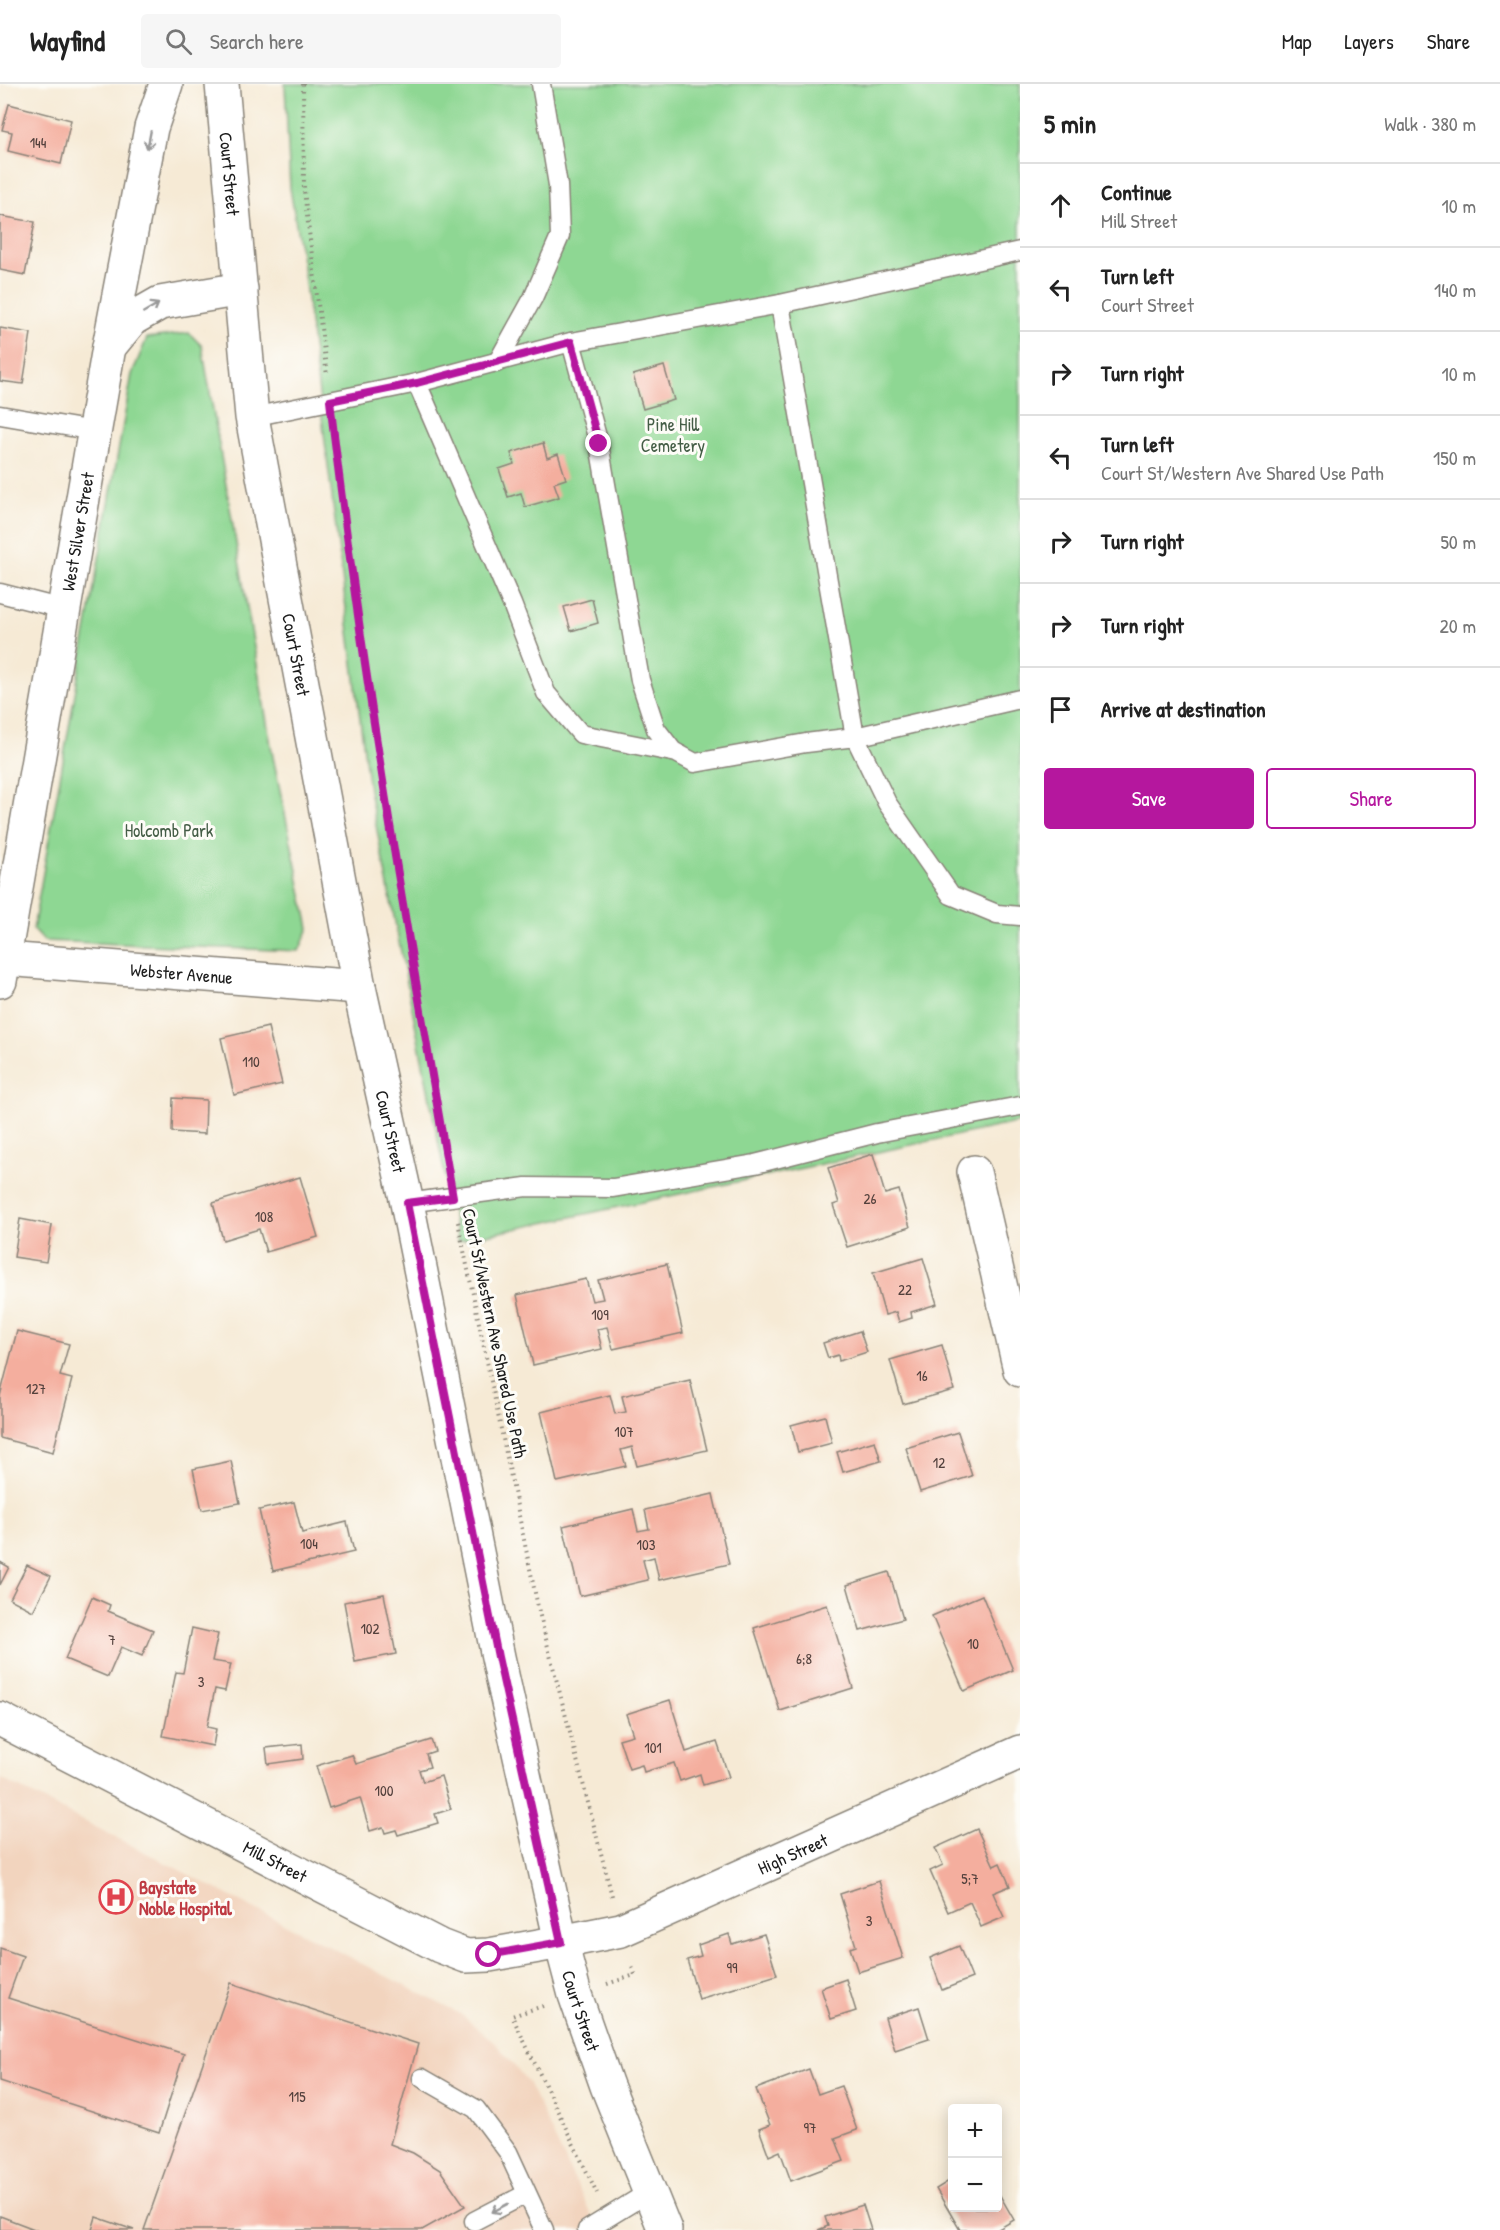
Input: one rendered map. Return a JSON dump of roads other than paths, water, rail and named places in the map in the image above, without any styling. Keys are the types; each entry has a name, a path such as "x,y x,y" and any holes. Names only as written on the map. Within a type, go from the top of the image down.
{"main road":[{"name":"West Silver Street","path":"3,970 109,347 152,128 166,84"},
{"name":"Court Street","path":"222,84 252,417 359,987 407,1203 498,1657 561,1942 575,1995 607,2086 665,2230"},
{"path":"109,347 132,319 160,303 241,290"},
{"name":"Webster Avenue","path":"3,970 359,987"},
{"path":"974,1172 1020,1370"},
{"name":"Mill Street","path":"0,1719 440,1946 466,1956 489,1955 561,1942"},
{"name":"High Street","path":"561,1942 621,1930 1020,1752"}],"lane":[{"path":"497,363 533,298 560,237 558,185 541,84"},
{"path":"252,417 417,383 571,342 780,304 1020,251"},
{"path":"780,304 855,737 887,803 951,895 996,914 1020,916"},
{"path":"571,342 599,444 640,680 656,729 673,751 695,764 806,743 855,737 1020,699"},
{"path":"417,383 512,604 546,693 581,734 677,753"},
{"path":"0,415 94,431"},
{"path":"0,593 63,609"},
{"path":"407,1203 526,1187 613,1188 755,1164 877,1133 1020,1106"},
{"path":"422,2078 476,2109 508,2152 544,2230"},
{"path":"588,2230 649,2192"},
{"path":"474,2221 526,2194"}],"place":[{"name":"Baystate Noble Hospital","path":"116,1897"}],"park label":[{"name":"Pine Hill Cemetery","path":"673,434"},
{"name":"Holcomb Park","path":"169,830"}]}
